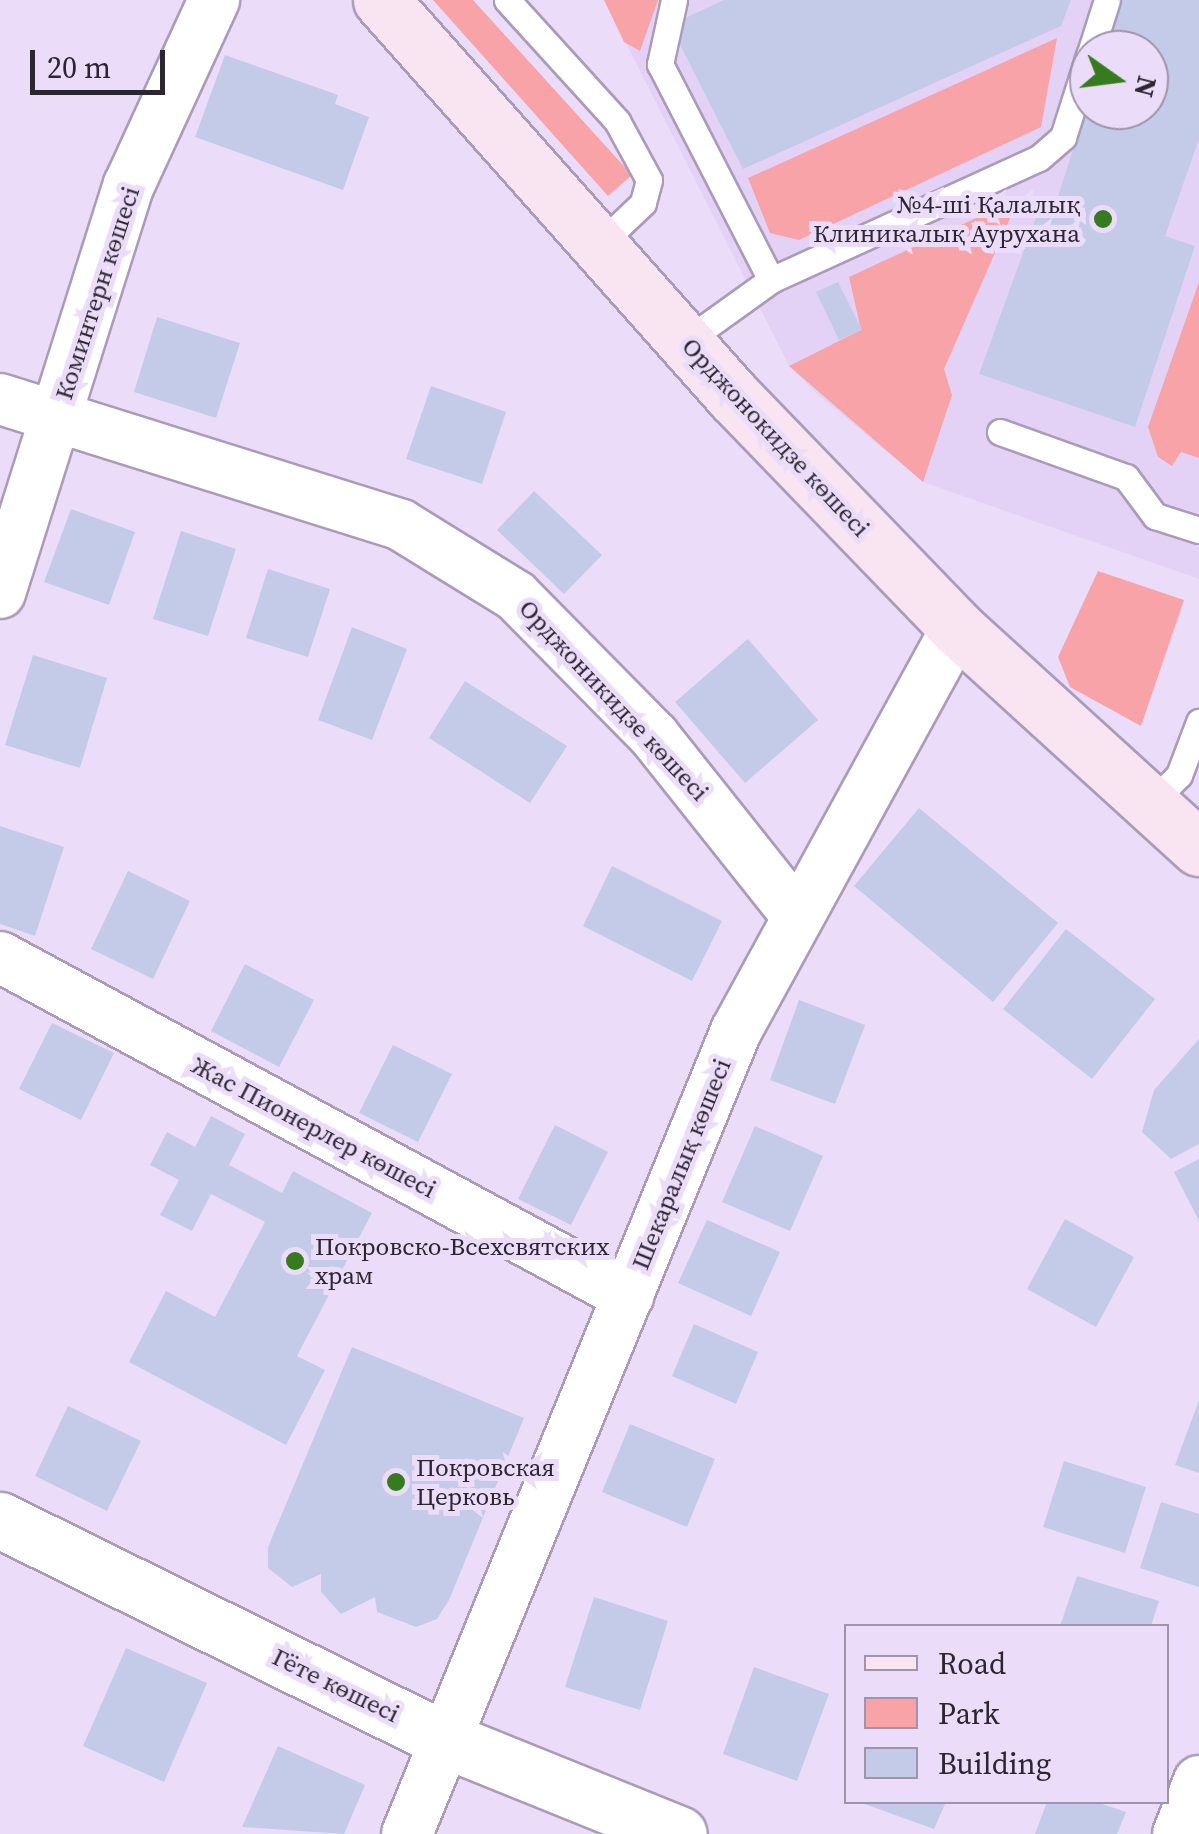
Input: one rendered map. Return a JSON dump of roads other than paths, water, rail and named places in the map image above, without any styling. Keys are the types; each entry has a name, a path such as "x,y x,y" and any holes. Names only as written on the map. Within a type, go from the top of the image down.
{"main road":[{"name":"Орджонокидзе көшесі","path":"381,0 686,341 957,628 1199,848"}],"street":[{"name":"Коминтерн көшесі","path":"0,593 129,185 214,0"},
{"name":"Орджоникидзе көшесі","path":"0,399 401,525 516,596 654,736 794,912"},
{"name":"Шекаралық көшесі","path":"407,1834 628,1296 794,912 957,628"},
{"name":"Жас Пионерлер көшесі","path":"0,958 628,1296"},
{"name":"Гёте көшесі","path":"0,1520 446,1740 679,1834"},
{"path":"1178,1834 1199,1781"}],"lane":[{"path":"506,0 617,121 649,180 643,203 601,243"},
{"path":"674,0 660,64 770,280"},
{"path":"1097,30 1107,0"},
{"path":"686,341 770,280 1039,158 1063,137 1069,118"},
{"path":"1000,432 1126,477 1156,516 1199,530"},
{"path":"1150,804 1179,776 1199,722"}],"place":[{"name":"№4-ші Қалалық Клиникалық Аурухана","path":"1103,219"},
{"name":"Покровско-Всехсвятских храм","path":"295,1261"},
{"name":"Покровская Церковь","path":"396,1482"}]}
